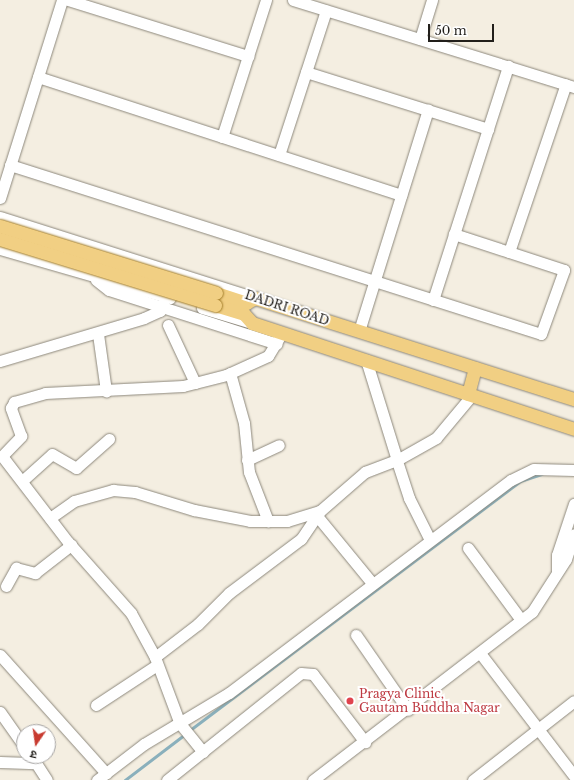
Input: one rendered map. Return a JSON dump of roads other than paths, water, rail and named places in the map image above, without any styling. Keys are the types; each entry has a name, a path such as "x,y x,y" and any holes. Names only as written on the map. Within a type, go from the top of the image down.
{"main road":[{"path":"0,226 216,299 244,314 252,323"},
{"path":"0,239 216,299 246,303 255,298"},
{"name":"DADRI ROAD","path":"255,298 571,397"},
{"name":"DADRI ROAD","path":"252,323 280,339 366,360 574,429"},
{"path":"470,395 475,368"}],"street":[{"path":"0,198 62,0"},
{"path":"68,0 248,56"},
{"path":"222,137 266,0"},
{"path":"293,0 570,85 509,252"},
{"path":"420,39 432,0"},
{"path":"279,155 326,10"},
{"path":"433,300 508,66"},
{"path":"306,72 488,129"},
{"path":"38,77 401,195"},
{"path":"359,330 373,281 428,110"},
{"path":"10,165 540,334 564,270 454,234"},
{"name":"DADRI ROAD","path":"0,217 255,298"},
{"path":"64,269 71,239"},
{"name":"DADRI ROAD","path":"0,249 92,278 166,296 252,323"},
{"path":"92,278 109,290 162,308 280,339 268,356 230,373 195,383 106,391 45,393 14,402 12,412 21,436 1,457 22,481 70,545 131,613 156,661 182,726 203,752"},
{"path":"0,361 98,334 162,308 166,296"},
{"path":"168,325 195,383"},
{"path":"98,334 106,391"},
{"path":"366,360 409,498 430,540"},
{"path":"230,373 244,423 247,460 268,521"},
{"path":"96,705 156,661 198,624 229,593 301,539 319,513 365,472 396,460 436,438 470,395"},
{"path":"22,481 52,454 76,468 109,439"},
{"path":"247,460 279,445"},
{"path":"97,780 144,744 182,726 230,693 372,583 511,480 534,469 574,470"},
{"path":"50,518 74,501 113,490 142,493 224,517 268,521 287,521 319,513"},
{"path":"557,571 557,555 574,504"},
{"path":"319,513 372,583"},
{"path":"313,780 408,710 521,620 546,595 557,571 566,559 574,534"},
{"path":"6,586 16,568 35,573 70,545"},
{"path":"468,548 521,620"},
{"path":"356,635 408,710"},
{"path":"480,653 574,776"},
{"path":"0,656 106,773"},
{"path":"167,780 301,673 307,672 313,674 364,742"},
{"path":"473,780 485,776 538,728 574,701"},
{"path":"0,712 16,735"},
{"path":"0,762 16,761"},
{"path":"36,764 47,780"}],"waterway":[{"path":"190,730 520,481 542,474"},
{"path":"125,780 184,735"}],"place":[{"name":"Pragya Clinic, Gautam Buddha Nagar","path":"350,701"}]}
